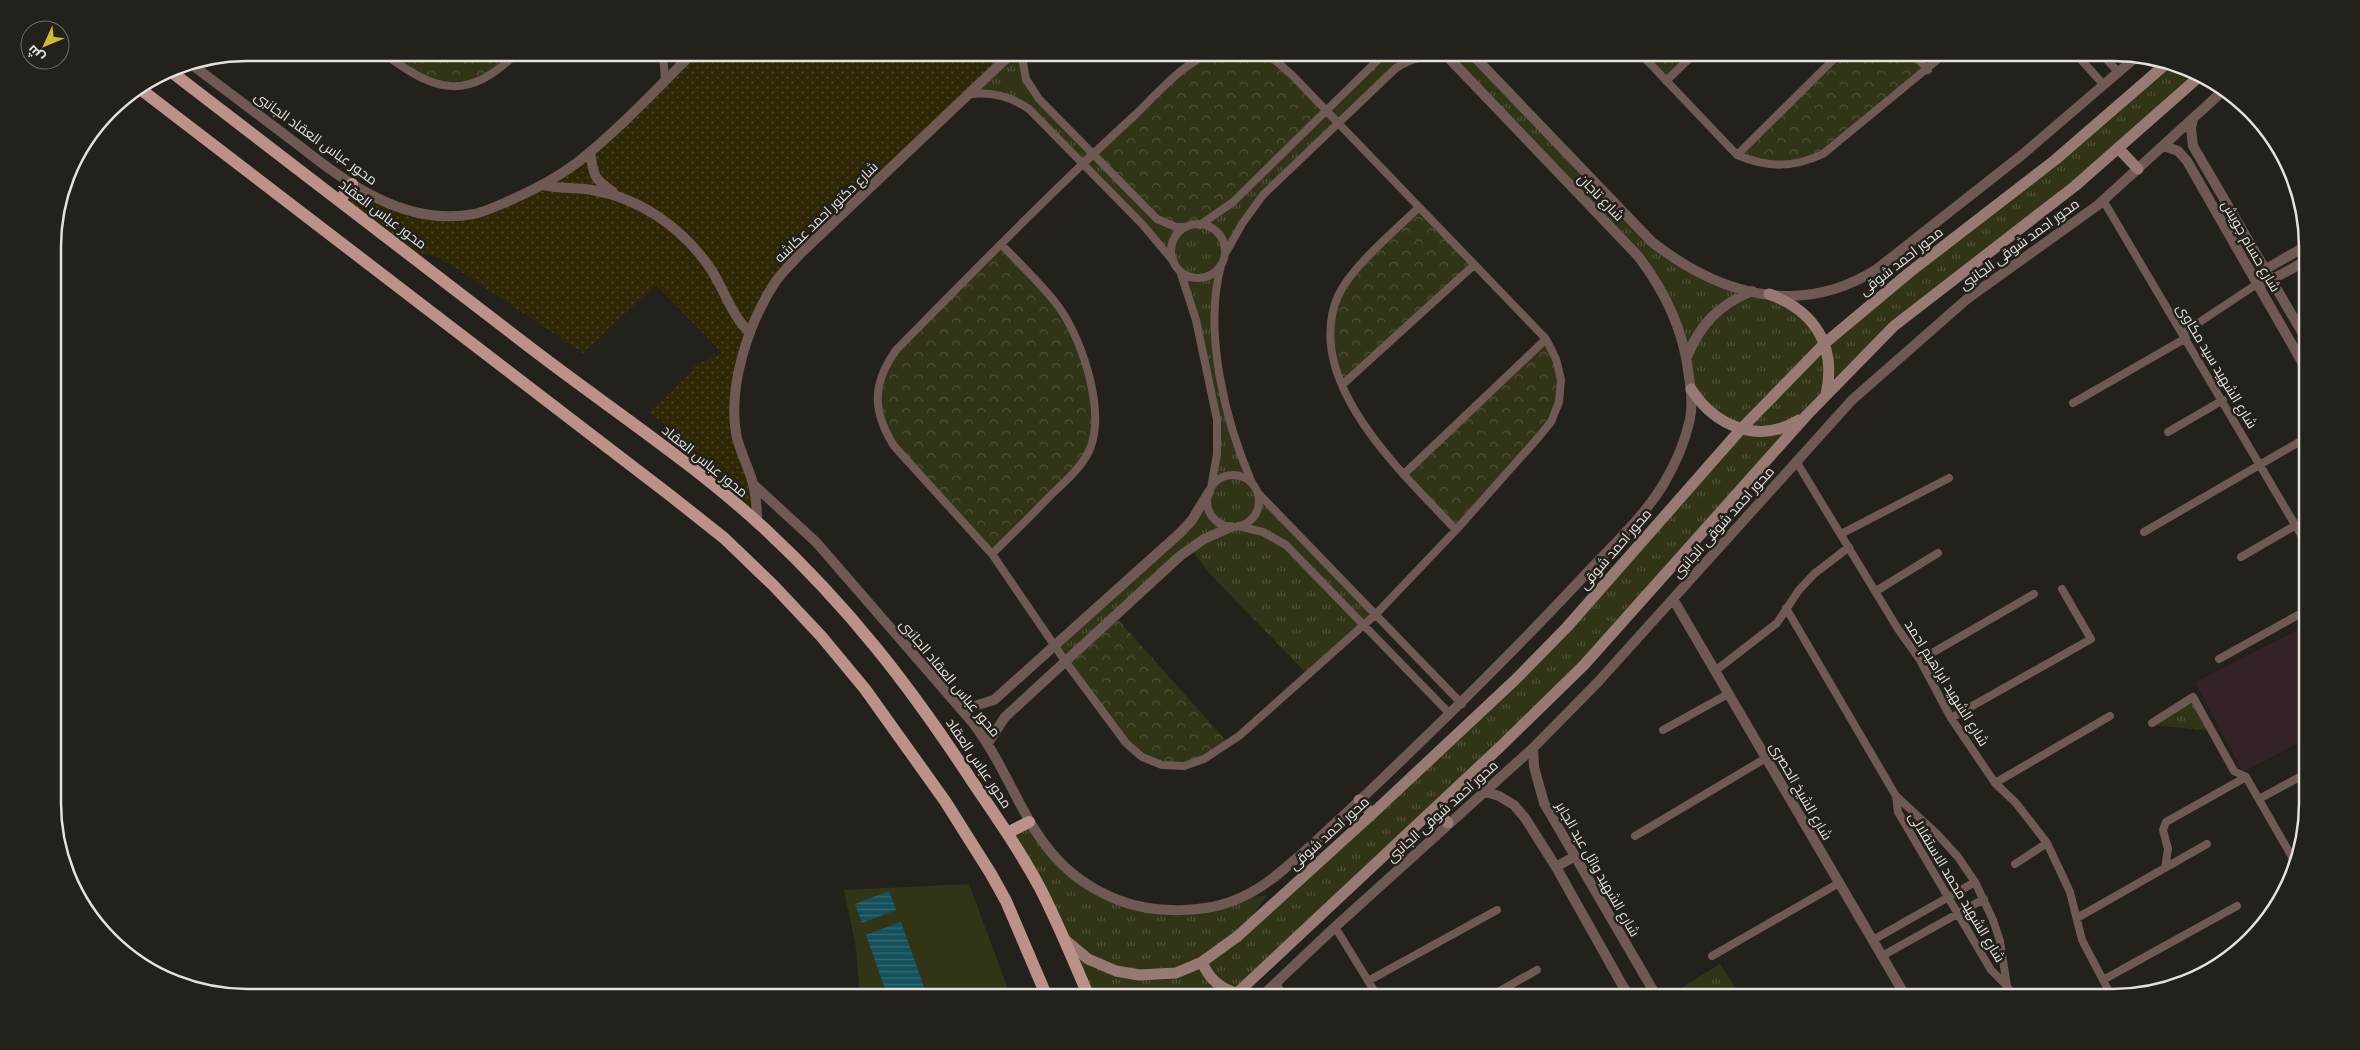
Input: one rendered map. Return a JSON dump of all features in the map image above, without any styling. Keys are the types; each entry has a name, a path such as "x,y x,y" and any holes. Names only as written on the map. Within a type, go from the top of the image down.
{"main road":[{"name":"محور احمد شوقى","path":"1064,939 1088,958 1116,971 1139,975 1176,973 1202,962 1238,936 1507,688 1561,632 1741,429 1824,343 1910,272 2055,160 2161,68"},
{"name":"محور عباس العقاد","path":"176,75 525,344 690,466 757,522 844,607 890,662 932,719 1007,833 1039,886 1086,989"},
{"path":"1241,989 1434,809 1584,665 1807,415 1894,326 1938,290 2028,223 2195,80"},
{"path":"145,92 671,496 724,538 773,585 821,636 865,689 945,801 1006,901 1044,989"},
{"path":"2118,148 2138,169"},
{"path":"340,200 352,184"},
{"path":"1769,294 1787,301 1803,312 1816,326 1824,343 1830,369 1826,395"},
{"path":"1690,389 1700,403 1712,414 1726,423 1741,429 1758,431 1776,429 1792,424 1807,415"},
{"path":"1359,800 1372,814"},
{"path":"1434,809 1448,823"},
{"path":"1007,833 1029,822"},
{"path":"1202,962 1216,983 1226,989"}],"street":[{"path":"396,61 422,78 437,84 454,87 471,85 486,79 507,61"},
{"path":"664,61 665,81"},
{"name":"محور عباس العقاد الجانبى","path":"197,68 352,184 394,206 426,214 459,216 475,214 493,208 542,185 590,152 685,61"},
{"name":"شارع دكتور احمد عكاشه","path":"757,522 754,485 738,443 734,420 738,377 750,333 760,309 777,280 802,252 1004,61"},
{"path":"1022,61 1032,90 1157,219 1176,227 1200,225 1233,202 1377,61"},
{"path":"1196,61 1187,67 1092,154 896,350 879,380 877,397 882,423 894,446 992,554 1065,661 1126,743 1142,757 1149,760 1162,765 1184,766 1204,759 1239,736 1376,614 1456,530 1550,422 1559,402 1561,380 1556,358 1546,339 1327,111 1276,61"},
{"path":"1408,61 1396,68 1263,195 1237,232 1225,254 1214,301 1213,337 1229,418 1252,482 1258,492 1462,704"},
{"name":"شارع تاجان","path":"1451,61 1638,256 1665,296 1680,330 1687,358 1690,389"},
{"name":"شارع تاجان","path":"1479,61 1652,242 1682,264 1725,284 1769,294 1790,295 1813,295 1836,290 1857,281 1877,268 2024,154 2104,85"},
{"path":"1647,61 1737,155 1771,166 1789,166 1807,162 1823,154 1838,144 1938,61"},
{"path":"1666,81 1687,61"},
{"path":"1737,155 1832,61"},
{"path":"1920,61 1928,70"},
{"path":"2082,61 2104,85 2130,62"},
{"path":"2108,61 2119,73"},
{"path":"970,94 995,94 1029,108 1142,224 1180,271 1196,320 1217,420 1217,454 1208,502 1210,511 1215,519 1235,526 1264,532 1286,545 1450,714"},
{"name":"محور احمد شوقى الجانبى","path":"1270,989 1483,791 1534,748 1598,682 1852,400 1967,299 2103,200 2219,95"},
{"name":"شارع حسام جويش","path":"2193,119 2190,128 2193,146 2299,327"},
{"name":"شارع حسام جويش","path":"2164,146 2178,150 2183,155 2299,357"},
{"path":"590,152 594,175 601,184 618,196 648,210 665,221 695,249 719,281 736,318 750,333"},
{"path":"542,185 588,189 618,196"},
{"name":"شارع الشهيد سيد مكاوى","path":"2103,200 2299,530"},
{"path":"1419,207 1350,276 1338,296 1332,319 1331,340 1334,360 1342,385 1358,418 1379,448 1456,530"},
{"path":"1617,235 1631,221"},
{"path":"1200,225 1215,231 1221,237 1225,254"},
{"path":"1174,262 1173,242 1186,227"},
{"path":"992,554 1078,468 1089,450 1096,428 1092,389 1087,370 1069,324 1056,303 1001,244"},
{"path":"2257,284 2266,269 2299,250"},
{"path":"1342,385 1474,265"},
{"path":"2073,403 2185,336 2257,284 2272,280 2299,265"},
{"path":"1180,271 1194,278 1202,278 1209,276 1221,266"},
{"path":"1687,358 1694,340 1711,316 1734,299 1752,291"},
{"path":"1404,474 1546,339"},
{"path":"1359,800 1462,704 1523,642 1626,530 1662,486 1685,439 1691,415 1690,389"},
{"path":"2168,432 2223,400"},
{"path":"2144,532 2299,442"},
{"name":"شارع الشهيد ابراهيم احمد","path":"1796,461 1920,660 1951,718 1995,783 2016,804 2047,844 2070,892 2082,940 2108,989"},
{"path":"958,706 971,707 994,700 1182,532 1197,513 1217,480 1235,475 1244,477 1252,482"},
{"path":"1841,534 1949,478"},
{"name":"محور عباس العقاد الجانبى","path":"754,485 816,542 988,743 1029,822 1045,847 1067,871 1100,892 1137,906 1175,910 1208,908 1240,899 1269,883 1359,800"},
{"path":"988,743 1005,717 1180,556 1204,539 1253,518 1258,510 1258,492"},
{"path":"2241,557 2296,525"},
{"path":"1715,671 1777,623 1786,608 1814,574 1849,547"},
{"path":"1876,591 1938,553"},
{"path":"1951,718 2092,639 2062,589"},
{"path":"1920,660 2034,594"},
{"name":"شارع الشيخ الحصرى","path":"1673,599 1901,989"},
{"name":"شارع الشهيد محمد الاستقلالى","path":"1786,608 1896,796 1938,834 1958,857 1975,882 1984,898 2000,941 2007,986"},
{"path":"2219,658 2299,614"},
{"path":"1663,730 1728,694"},
{"path":"2152,723 2193,697 2234,771 2246,777 2291,855"},
{"path":"1995,783 2110,716"},
{"name":"شارع الشهيد وائل عبد الجابر","path":"1534,748 1534,767 1544,803 1652,989"},
{"path":"1635,836 1766,758"},
{"path":"2259,799 2299,776"},
{"path":"2165,868 2168,849 2163,830 2166,822 2246,777"},
{"path":"1483,791 1500,796 1514,805 1525,818 1556,867 1625,989"},
{"name":"شارع الشهيد محمد الاستقلالى","path":"1896,796 1898,812 1991,970 2009,989"},
{"path":"2014,864 2047,844"},
{"path":"2077,918 2207,844"},
{"path":"1556,867 1575,856"},
{"path":"1873,940 1975,882"},
{"path":"1712,956 1839,883"},
{"path":"1882,956 1984,898"},
{"path":"2103,980 2237,906"},
{"path":"1368,981 1497,910"},
{"path":"1335,927 1373,989"},
{"path":"1503,989 1537,970"},
{"path":"1276,983 1278,989"}],"shaded area":[{"path":"2299,629 2299,743 2243,772 2195,682"}],"green space":[{"path":"396,61 503,61 486,79 437,84"},
{"path":"1005,61 1023,61 1031,90 1149,212 1186,227 1200,225 1377,61 1413,61 1405,62 1263,195 1225,253 1221,266 1213,319 1229,418 1252,483 1258,493 1376,614 1308,675 1210,574 1190,548 1065,661 1055,646 1170,544 1211,488 1218,437 1196,320 1180,271 1164,249 1018,102 970,94"},
{"path":"1199,61 1276,61 1327,111 1233,202 1200,225 1186,227 1166,224 1092,154 1187,67"},
{"path":"1451,61 1478,61 1631,221 1699,274 1787,301 1825,342 2161,68 2195,80 2075,186 1894,326 1584,665 1241,989 1084,989 1007,833 1029,822 1056,859 1119,900 1175,910 1267,895 1239,935 1527,667 1741,429 1700,403 1687,358 1655,279"},
{"path":"1647,61 1687,61 1666,81"},
{"path":"1833,61 1920,61 1928,70 1838,144 1789,166 1737,155"},
{"path":"1419,207 1474,265 1342,385 1331,319 1350,276"},
{"path":"1001,244 1056,303 1087,370 1096,428 1078,468 992,554 894,446 877,397 886,363"},
{"path":"1546,339 1561,380 1551,422 1456,530 1404,474"},
{"path":"1114,615 1228,743 1184,766 1162,765 1126,743 1065,661"},
{"path":"2193,697 2212,731 2153,725"},
{"path":"969,884 1008,989 859,989 856,948 844,890"},
{"path":"1720,964 1736,989 1680,989"}],"sand":[{"path":"684,61 996,61 1000,65 777,280 750,333 735,407 741,454 757,522 689,466 680,440 666,425 649,412 691,372 693,366 722,353 656,285 583,353 448,263 435,256 415,252 340,200 352,184 409,211 475,214 567,170"}],"water":[{"path":"889,891 896,910 862,923 855,904"},
{"path":"901,922 925,989 885,989 866,935"}]}
